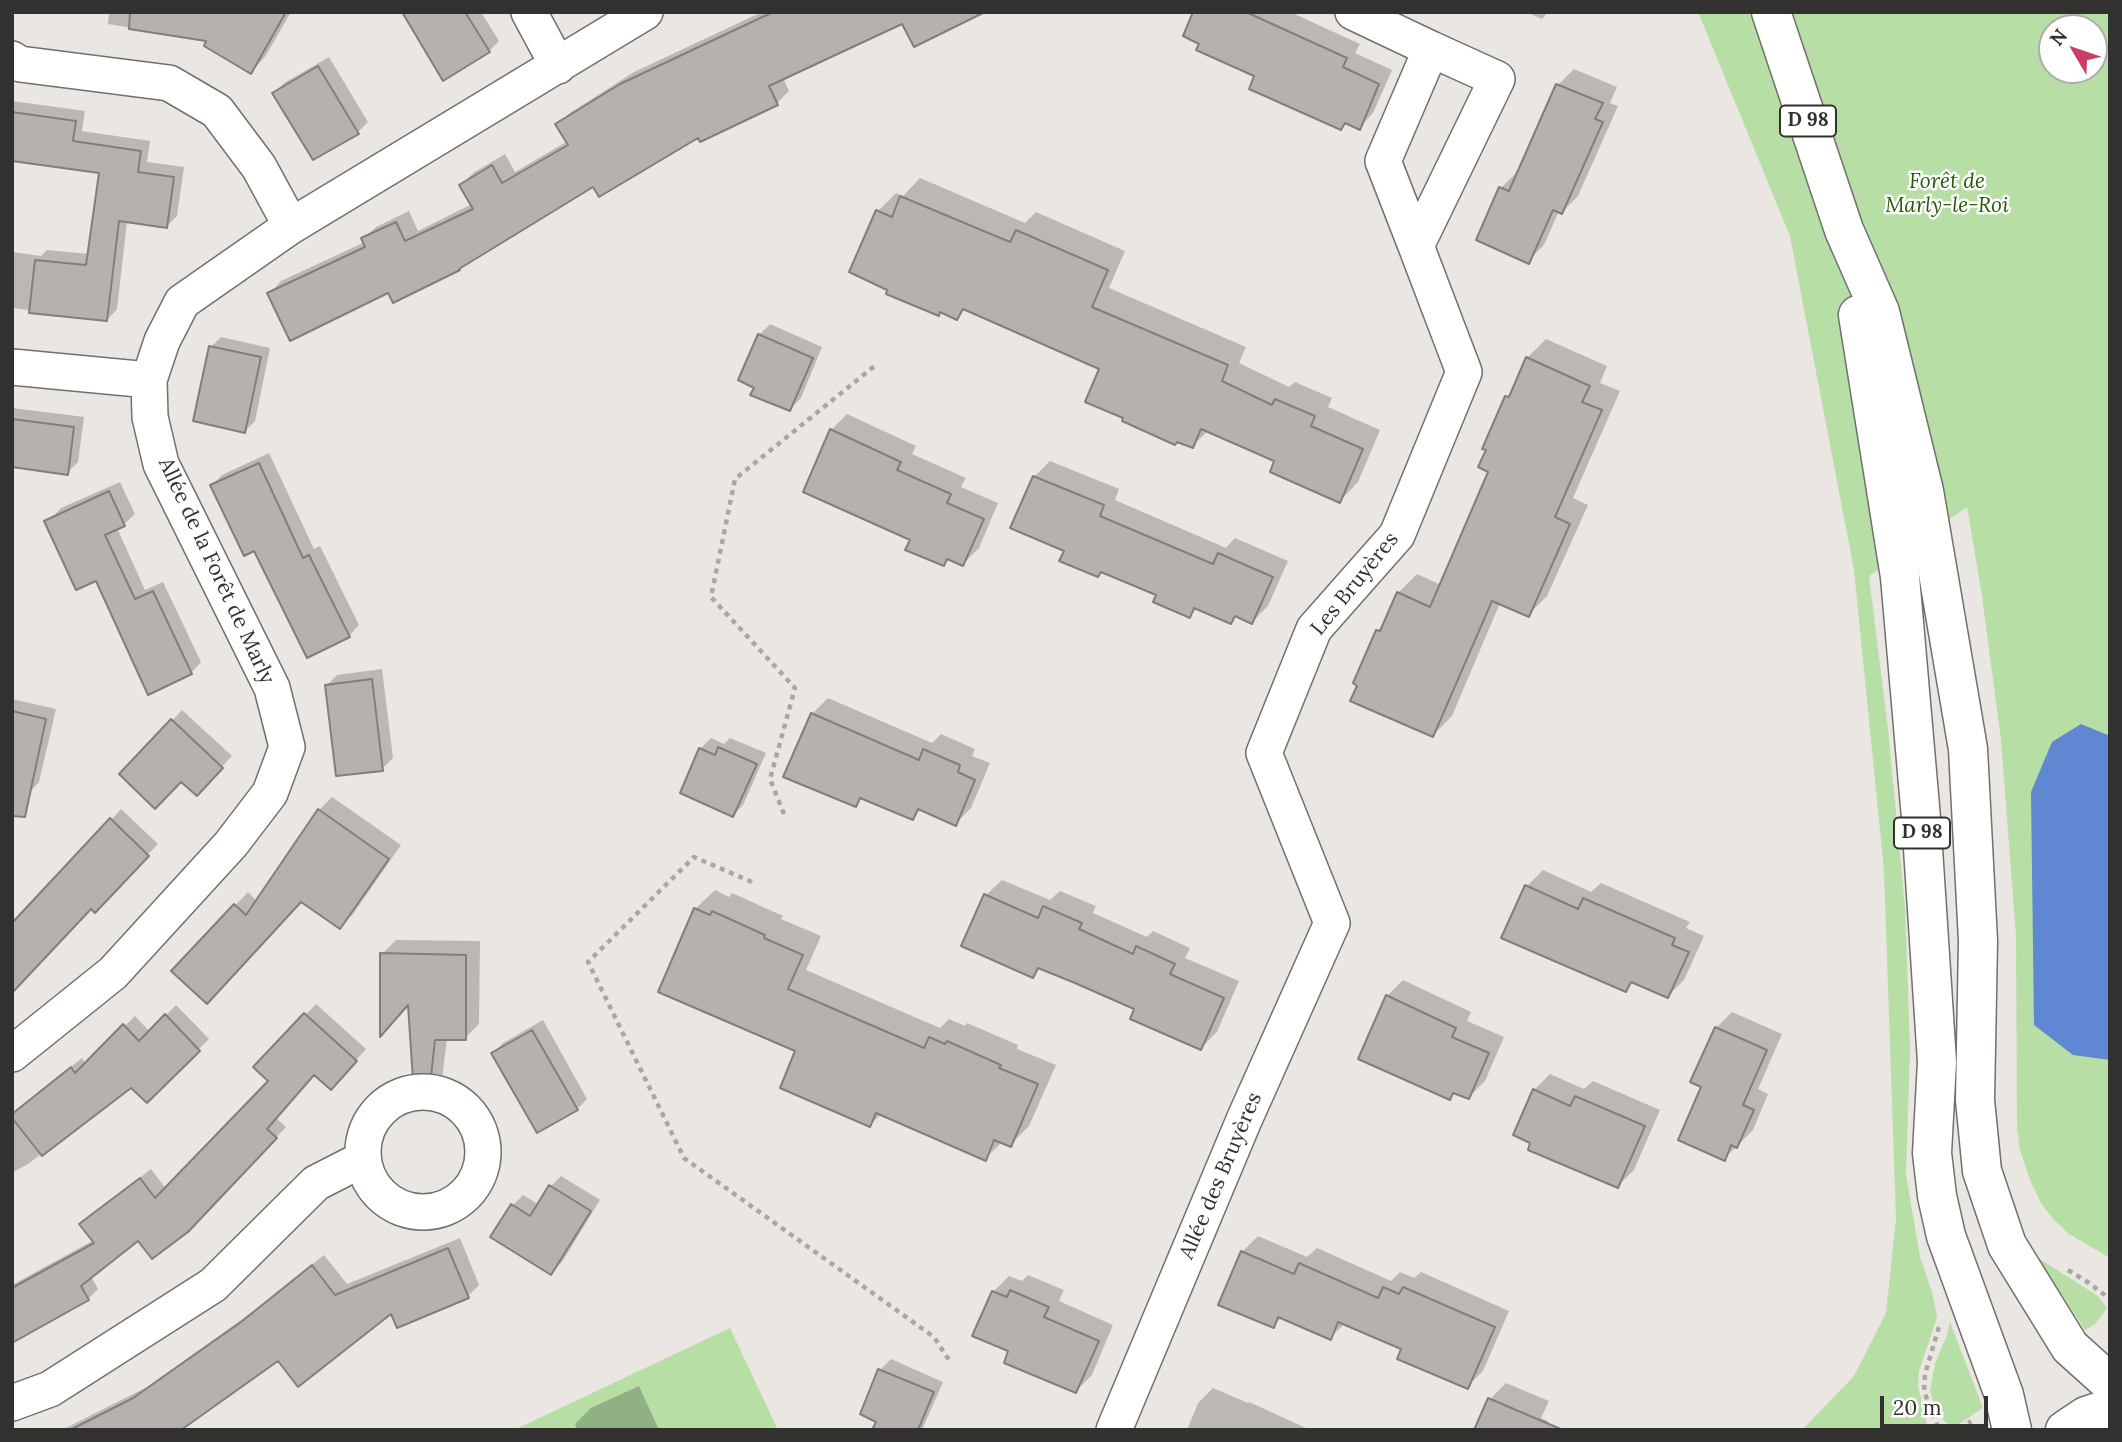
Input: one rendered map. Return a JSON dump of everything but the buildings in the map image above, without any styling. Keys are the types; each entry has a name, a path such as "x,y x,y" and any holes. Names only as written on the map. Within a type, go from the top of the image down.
{"main road":[{"name":"D 98","path":"1771,12 1844,230 1880,312 1924,491 1968,750 1978,941 1975,1100 1982,1171 2007,1245 2070,1347 2110,1383"},
{"name":"D 98","path":"1844,230 1900,577 1921,818 1937,1062 1932,1153 1937,1196 1946,1236 2004,1395 2012,1430"},
{"path":"2064,1430 2086,1416 2110,1408"}],"street":[{"path":"529,12 558,66"},
{"name":"Allée de la Forêt de Marly","path":"12,1054 113,973 231,844 270,793 288,747 272,688 161,464 150,416 149,380 162,341 182,302 291,226 645,12"},
{"path":"1353,12 1497,79 1416,246"},
{"name":"Les Bruyères","path":"1332,923 1264,754 1314,629 1397,535 1464,372 1383,161 1431,49"},
{"path":"12,60 20,64 169,83 217,111 259,167 291,226"},
{"path":"12,367 149,380"},
{"name":"Allée des Bruyères","path":"1114,1430 1244,1120 1332,923"},
{"path":"12,1403 50,1389 213,1285 316,1183 363,1159"}],"path":[{"path":"785,814 769,779 795,688 711,597 735,479 877,364"},
{"path":"752,883 694,858 588,962 684,1158 934,1337 949,1360"}],"green space":[{"name":"Forêt de Marly-le-Roi","path":"1698,12 2110,12 2110,1258 2069,1234 2052,1218 2030,1180 2020,1150 2017,1129 2016,936 2001,740 1967,507 1869,576 1888,729 1905,908 1910,1048 1906,1175 1920,1257 1937,1317 1919,1371 1918,1386 1928,1430 1802,1430 1854,1376 1886,1313 1896,1219 1884,870 1854,570 1790,236"},
{"path":"2038,1258 2098,1296 2107,1308 2095,1324 2085,1330"},
{"path":"1950,1322 1983,1408 1956,1426 1946,1423 1942,1418 1930,1391 1935,1364"},
{"path":"730,1328 778,1430 514,1430"}],"water":[{"path":"2081,724 2110,736 2110,1060 2073,1055 2034,1025 2031,792 2052,742"}]}
